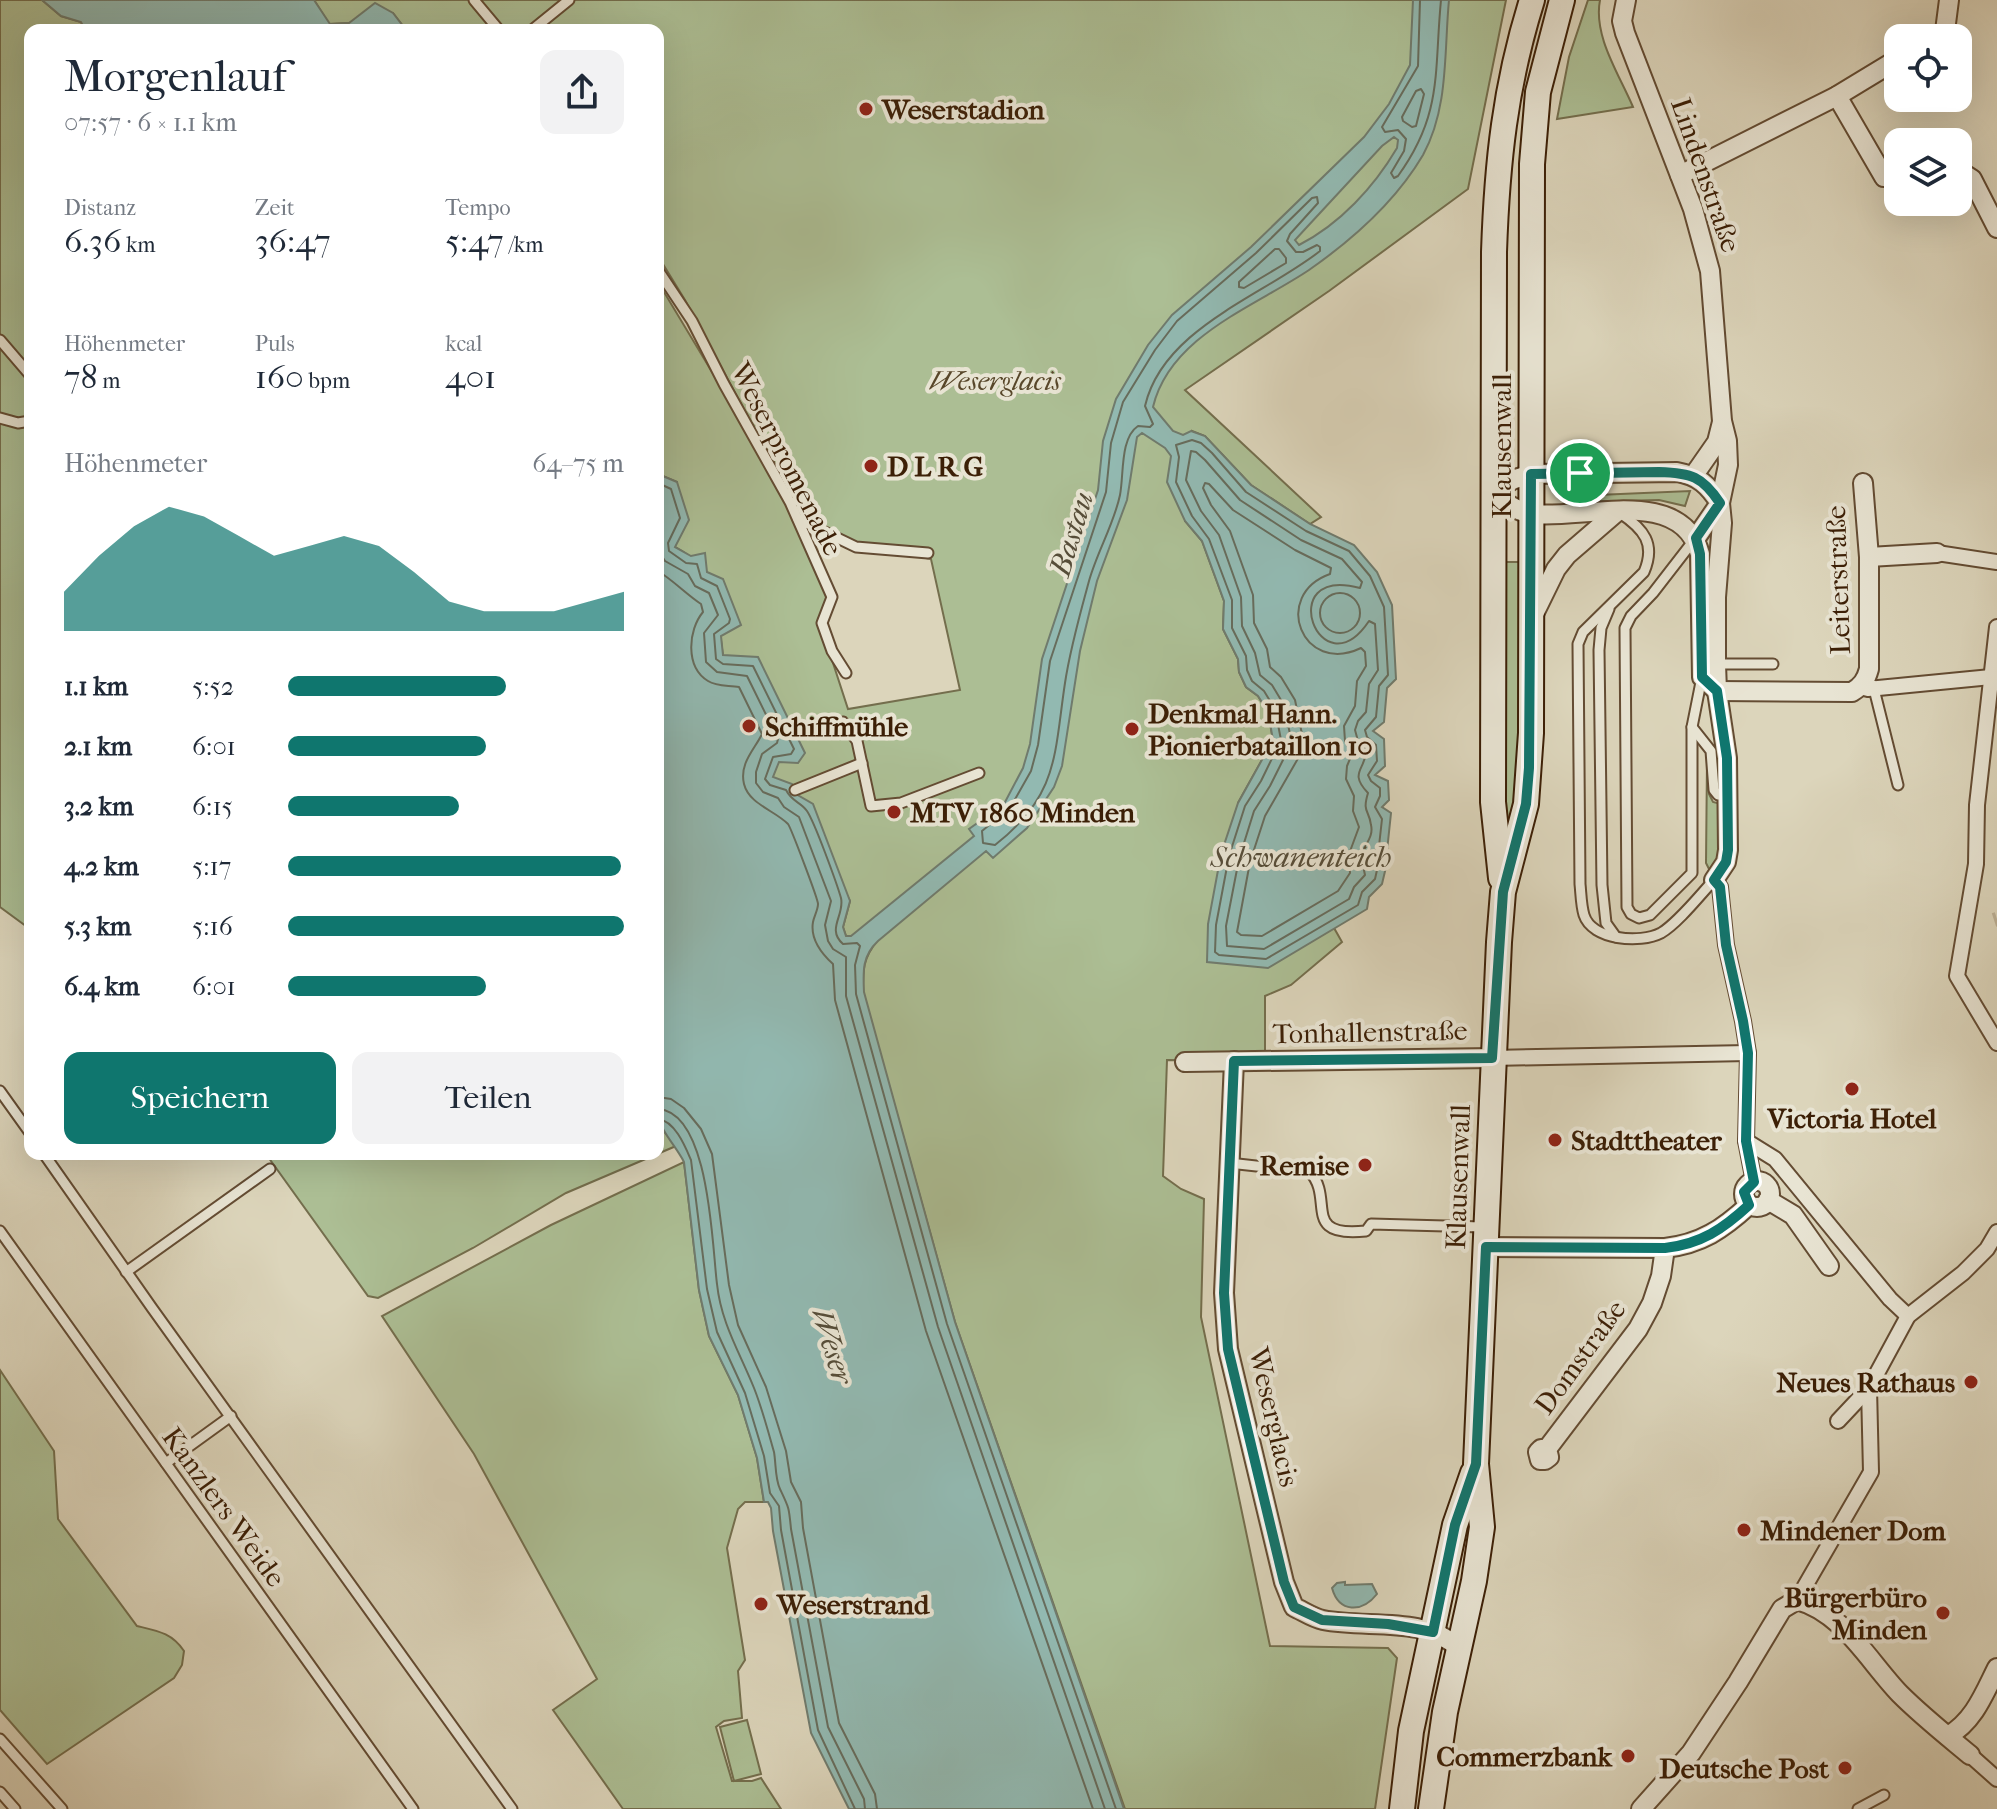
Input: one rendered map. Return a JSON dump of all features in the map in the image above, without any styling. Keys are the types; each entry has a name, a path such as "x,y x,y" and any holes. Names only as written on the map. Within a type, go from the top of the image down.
{"main road":[{"name":"Klausenwall","path":"1431,1809 1441,1736 1474,1581 1482,1527 1476,1464 1492,1058 1504,860 1493,802 1496,173 1512,71 1532,0"},
{"name":"Klausenwall","path":"1504,860 1526,804 1528,780 1532,619 1532,164 1535,118 1543,65 1562,0"},
{"name":"Klausenwall","path":"1402,1809 1411,1731 1455,1525 1476,1464"}],"street":[{"name":"Lindenstraße","path":"1626,0 1622,21 1625,33 1693,209 1710,271 1728,465 1720,503 1722,523 1707,668"},
{"path":"1946,24 1949,0"},
{"path":"1680,175 1837,96 1884,67"},
{"path":"1837,96 1884,177"},
{"path":"1972,179 1997,228"},
{"name":"Lindenstraße","path":"1694,475 1717,442 1722,421"},
{"path":"1696,538 1688,527 1668,517 1618,511 1532,514 1511,508 1493,493 1512,480 1531,474 1659,472 1694,475 1709,486 1720,503"},
{"name":"Leiterstraße","path":"1863,483 1869,557 1868,684"},
{"name":"Lindenstraße","path":"1714,880 1726,862 1728,850 1727,758 1717,691 1707,668 1700,554 1696,538 1720,503"},
{"path":"1532,619 1556,569 1567,555 1618,511"},
{"path":"1869,557 1937,553 1997,562"},
{"path":"1997,627 1977,805 1976,864 1957,976 1997,1043"},
{"name":"Leiterstraße","path":"1717,691 1852,692 1868,684 1993,669"},
{"path":"1714,880 1720,887 1726,945 1748,1053 1746,1141 1754,1182"},
{"name":"Tonhallenstraße","path":"1185,1062 1748,1053"},
{"name":"Weserglacis","path":"1234,1061 1224,1293 1228,1349 1284,1582 1294,1607 1322,1620 1388,1624 1433,1632 1447,1637 1459,1648"},
{"path":"1746,1141 1775,1159 1890,1299 1908,1316"},
{"path":"1749,1205 1744,1192 1754,1182 1759,1181 1767,1186 1768,1200"},
{"path":"1749,1205 1760,1207 1768,1200"},
{"path":"1768,1200 1793,1215 1829,1266"},
{"path":"1486,1237 1665,1248 1704,1240 1725,1227 1749,1205"},
{"path":"1838,1421 1869,1388 1908,1316 1963,1273 1987,1249 1997,1232"},
{"name":"Domstraße","path":"1547,1449 1638,1329 1652,1303 1661,1276 1665,1248"},
{"path":"1641,1809 1684,1761 1738,1682 1782,1609 1797,1600 1871,1472 1869,1388"},
{"path":"1797,1600 1809,1603 1836,1622 1900,1693 1997,1779"},
{"path":"1948,1736 1959,1730 1973,1714 1997,1668"}],"lane":[{"path":"474,0 494,24"},
{"path":"539,24 569,0"},
{"name":"Weserpromenade","path":"664,279 692,321 798,519 832,597 822,623 832,651 846,673"},
{"path":"0,340 24,368"},
{"path":"0,418 24,422"},
{"path":"1618,511 1634,522 1644,535 1649,545 1650,559 1644,572 1583,632 1578,644 1580,884 1584,917 1596,931 1616,937 1650,937 1664,931 1714,880"},
{"path":"798,519 856,547 928,553"},
{"path":"1696,538 1631,616 1625,628 1627,907 1631,914 1639,918 1650,915 1692,873 1692,727 1707,668 1773,664"},
{"path":"1610,606 1601,628 1599,650 1602,885 1606,923 1616,937"},
{"name":"Leiterstraße","path":"1868,684 1898,785"},
{"path":"843,722 857,741 871,806 901,803 979,773"},
{"path":"1692,727 1711,751 1714,790 1718,795 1728,794"},
{"path":"795,790 862,763"},
{"path":"0,1091 24,1125"},
{"name":"Kanzlers Weide","path":"48,1160 512,1809"},
{"path":"1229,1163 1310,1172 1320,1189 1319,1206 1325,1220 1341,1231 1366,1231 1371,1224 1486,1237"},
{"path":"126,1272 270,1169"},
{"name":"Kanzlers Weide","path":"0,1231 413,1809"},
{"path":"166,1463 231,1416"},
{"path":"0,1739 62,1809"},
{"path":"0,1792 15,1809"},
{"path":"1858,1809 1884,1795"}],"green space":[{"path":"0,0 42,0 61,16 82,24 24,24 24,925 0,907"},
{"name":"Weserglacis","path":"314,0 1506,0 1468,189 1329,291 1185,390 1321,517 1310,524 1251,485 1205,436 1192,431 1185,521 1202,541 1224,601 1223,629 1238,659 1239,672 1246,687 1258,696 1268,712 1273,740 1238,803 1268,967 1334,928 1342,942 1291,985 1265,996 1265,1061 1167,1060 1163,1176 1181,1189 1204,1199 1201,1317 1270,1646 1388,1648 1397,1658 1375,1809 1125,1809 955,1322 863,992 865,965 877,941 867,925 851,937 846,936 843,927 850,901 796,794 772,777 778,762 723,656 708,576 694,560 675,547 677,482 664,477 664,292 790,502 832,597 821,626 848,709 960,690 931,559 857,544 802,517 664,266 664,24 401,24 393,13 349,23 329,24"},
{"path":"1588,0 1600,0 1600,27 1604,41 1633,107 1557,119 1569,57"},
{"path":"1690,491 1685,506 1659,500 1574,502 1574,496"},
{"path":"1506,562 1520,562 1520,735 1512,818 1504,817"},
{"path":"1707,761 1709,794 1713,802 1721,804 1721,859 1710,871 1706,863"},
{"path":"664,1131 676,1146 664,1151"},
{"path":"270,1160 643,1160 566,1193 473,1248 378,1298 368,1296"},
{"path":"684,1162 699,1290 709,1336 738,1395 757,1458 764,1502 745,1502 738,1509 727,1548 745,1660 738,1671 742,1718 724,1721 716,1727 732,1781 761,1778 781,1809 623,1809 553,1710 597,1679 474,1454 382,1316 551,1225"},
{"path":"0,1370 54,1451 58,1519 137,1626 169,1636 184,1651 182,1665 174,1678 47,1764 0,1710"},
{"path":"747,1720 761,1774 734,1781 720,1727"}],"water":[{"path":"42,0 314,0 330,24 82,24 61,16"},
{"path":"1413,0 1449,0 1444,79 1437,118 1423,155 1412,172 1386,204 1341,246 1309,270 1195,342 1162,382 1153,407 1173,431 1183,435 1191,431 1205,436 1251,485 1310,524 1354,545 1377,572 1392,605 1396,679 1387,688 1384,722 1373,731 1384,739 1385,766 1375,775 1388,781 1389,800 1382,807 1391,813 1387,851 1378,859 1386,867 1382,884 1369,897 1367,909 1268,968 1207,962 1208,924 1221,854 1238,803 1273,740 1268,712 1258,696 1246,687 1239,672 1238,659 1223,629 1224,601 1202,541 1185,521 1167,482 1171,456 1165,448 1142,433 1137,437 1127,500 1097,581 1080,651 1062,766 1054,787 1027,828 993,858 986,851 878,941 869,952 865,964 864,992 955,1322 1124,1809 849,1809 811,1733 771,1508 768,1502 764,1502 757,1458 738,1395 709,1336 699,1290 684,1162 664,1131 664,477 677,482 689,520 675,547 691,556 705,553 707,572 723,579 741,625 721,636 723,655 758,657 805,753 798,763 779,762 773,777 792,784 796,794 813,804 850,901 843,927 846,936 851,936 974,836 969,829 1004,804 1023,768 1030,744 1042,659 1098,490 1103,441 1116,399 1148,345 1172,315 1251,247 1364,137 1389,104 1410,65","holes":["1394,137 1398,140 1397,148 1355,203 1299,245 1295,240 1382,146"]},
{"path":"375,3 393,13 401,24 330,24 349,23"},
{"path":"1345,1582 1345,1585 1372,1584 1377,1594 1365,1605 1345,1606 1332,1588 1337,1583"}],"place":[{"name":"Weserstadion","path":"866,109"},
{"name":"D L R G","path":"871,466"},
{"name":"Schiffmühle","path":"749,726"},
{"name":"Denkmal Hann. Pionierbataillon 10","path":"1132,729"},
{"name":"MTV 1860 Minden","path":"894,812"},
{"name":"Victoria Hotel","path":"1852,1089"},
{"name":"Stadttheater","path":"1555,1140"},
{"name":"Remise","path":"1365,1165"},
{"name":"Neues Rathaus","path":"1971,1382"},
{"name":"Mindener Dom","path":"1744,1530"},
{"name":"Weserstrand","path":"761,1604"},
{"name":"Bürgerbüro Minden","path":"1943,1613"},
{"name":"Commerzbank","path":"1628,1756"},
{"name":"Deutsche Post","path":"1845,1768"}],"route":[{"path":"1677,472 1694,475 1709,486 1720,503 1696,538 1700,554 1702,677 1717,691 1727,758 1728,850 1722,871 1714,880 1720,887 1729,965 1748,1053 1746,1141 1754,1182 1744,1192 1749,1205 1725,1227 1704,1240 1683,1246 1486,1247 1476,1464 1455,1525 1433,1632 1388,1624 1322,1620 1294,1607 1284,1582 1228,1349 1224,1293 1234,1061 1492,1058 1503,892 1526,804 1529,768 1531,474 1580,473 1677,472"}],"water label":[{"name":"Bastau","path":"1072,534"},
{"name":"Schwanenteich","path":"1301,857"},
{"name":"Weser","path":"832,1346"}]}
